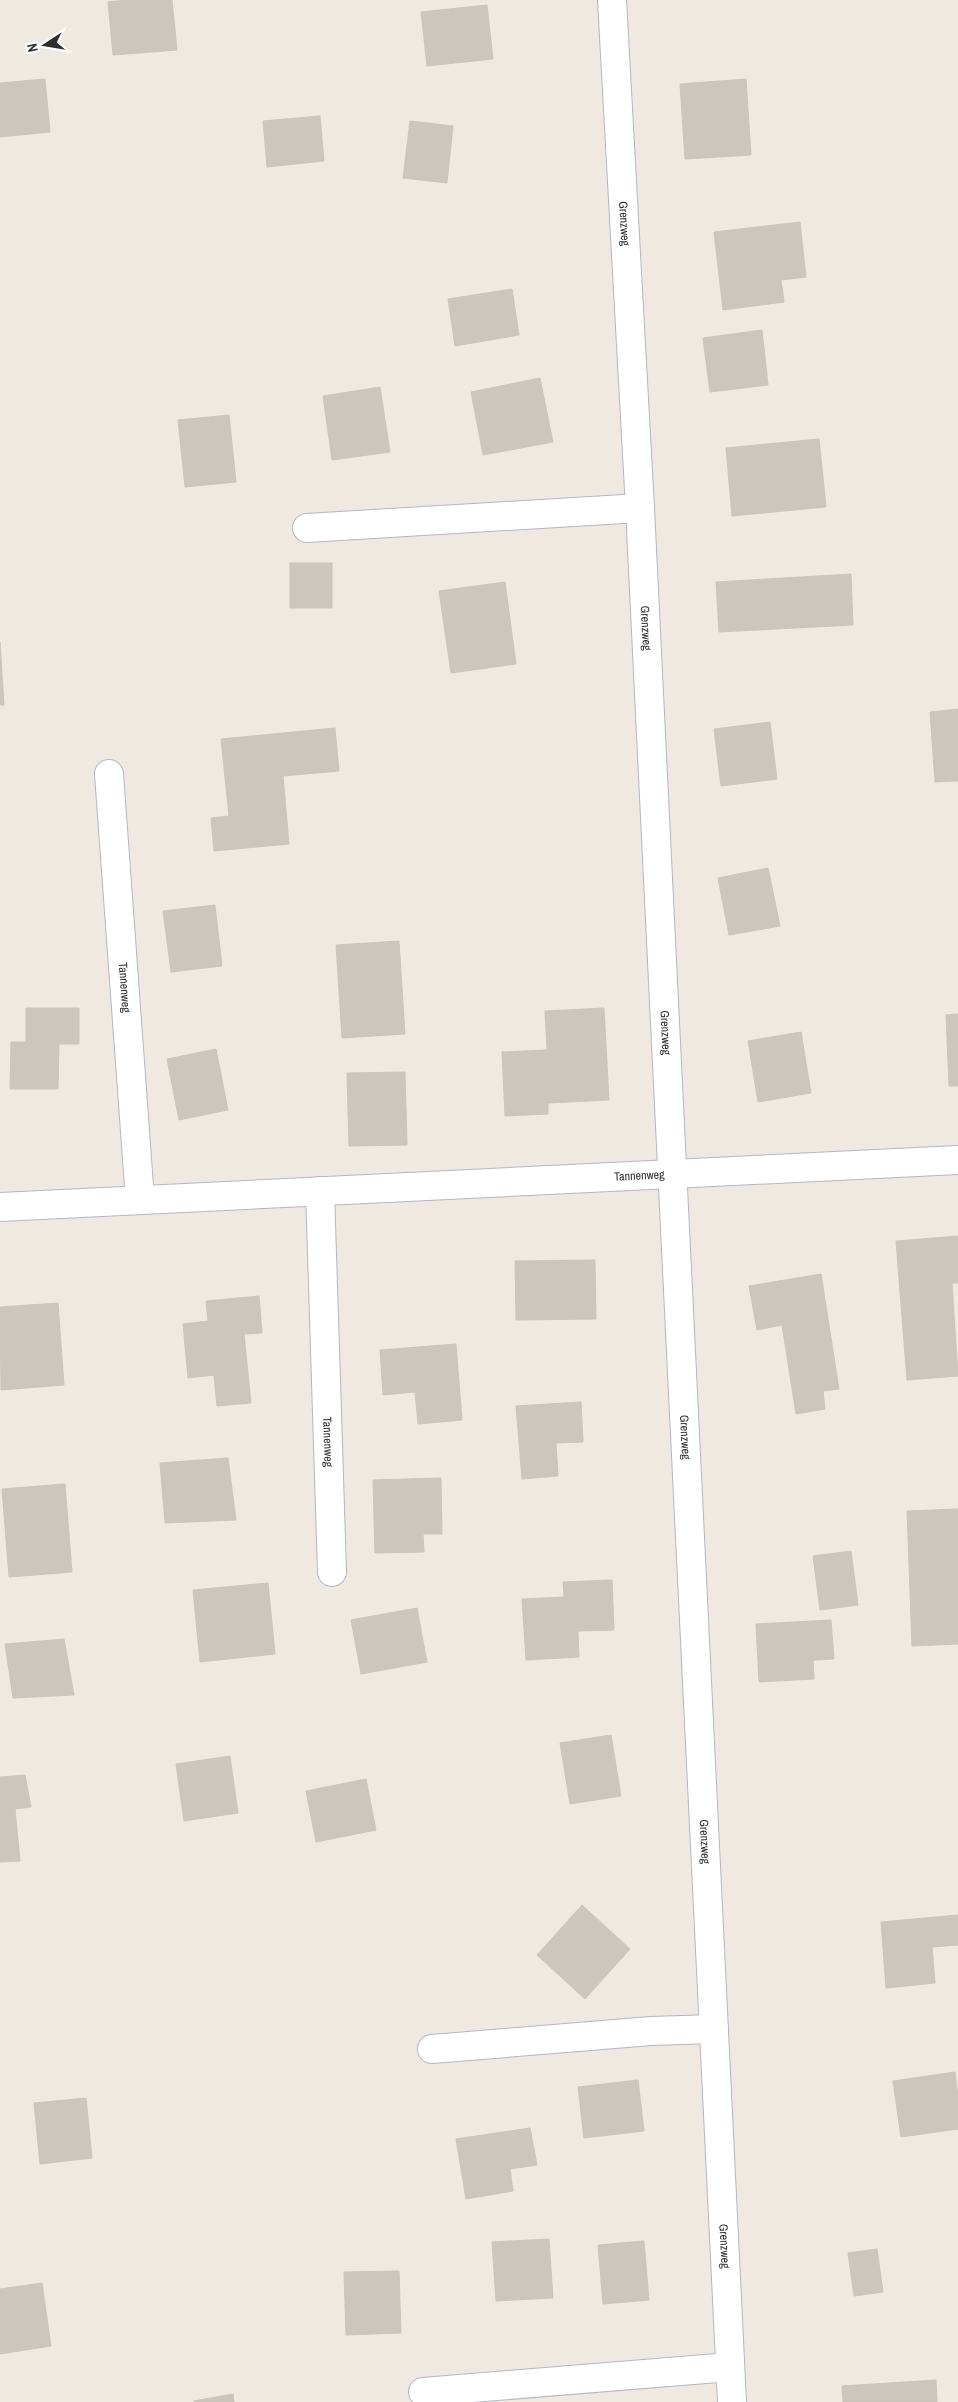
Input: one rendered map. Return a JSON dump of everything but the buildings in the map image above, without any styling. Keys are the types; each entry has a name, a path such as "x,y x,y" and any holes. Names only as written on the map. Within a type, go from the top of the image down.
{"street":[{"name":"Grenzweg","path":"612,0 640,508 732,2402"},
{"path":"307,528 640,508"},
{"name":"Tannenweg","path":"109,774 140,1200"},
{"name":"Tannenweg","path":"0,1207 958,1160"},
{"name":"Tannenweg","path":"320,1192 332,1572"},
{"path":"432,2048 651,2031 714,2029"},
{"path":"423,2392 730,2367"}]}
